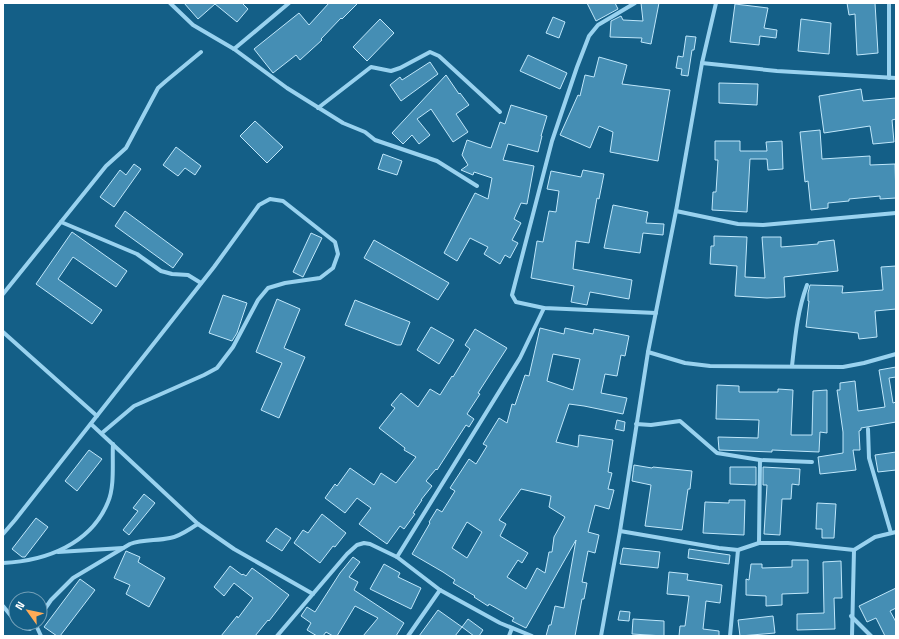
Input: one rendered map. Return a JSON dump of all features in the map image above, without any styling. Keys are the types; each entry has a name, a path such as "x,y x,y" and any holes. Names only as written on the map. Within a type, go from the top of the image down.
{"street":[{"path":"170,3 193,25 234,49 287,88 343,123 364,132 375,140 437,161 477,186"},
{"path":"234,49 289,3"},
{"path":"634,3 598,25 589,36 552,141 512,294 516,302 544,308 656,313"},
{"path":"600,636 620,531 648,352 676,211 702,62 716,3"},
{"path":"889,78 890,3"},
{"path":"3,294 106,166 126,148 158,88 201,52"},
{"path":"318,108 371,67 391,71 400,68 430,52 439,56 500,112"},
{"path":"702,62 777,72 896,78"},
{"path":"3,534 201,283 259,205 270,199 283,201 335,242 338,254 333,268 320,278 286,283 268,288 258,300 233,348 216,368 204,375 134,406 102,434"},
{"path":"676,211 738,224 763,225 896,212"},
{"path":"61,222 137,254 161,271 172,274 188,275 201,283"},
{"path":"792,366 797,322 806,285"},
{"path":"397,557 520,358 544,308"},
{"path":"3,332 97,416"},
{"path":"648,352 685,363 710,366 843,367 896,354"},
{"path":"636,424 651,425 680,421 717,453 760,460 812,462"},
{"path":"91,424 198,524 234,549 313,594"},
{"path":"620,531 738,550 759,543 788,543 854,550 875,537 894,533 869,458 868,429"},
{"path":"3,563 22,562 55,552 72,544 89,531 98,520 109,501 112,489 113,444"},
{"path":"759,543 760,460"},
{"path":"48,605 73,578 123,548 137,541 170,538 180,535 198,524"},
{"path":"278,636 347,554 357,545 364,543 370,544 397,557 440,590 512,628 532,636"},
{"path":"55,552 123,548"},
{"path":"730,636 738,550"},
{"path":"852,636 851,616 854,550"},
{"path":"408,636 440,590"},
{"path":"851,616 871,636"},
{"path":"508,636 512,628"}],"building":[{"path":"184,3 242,3 248,9 237,22 215,4 198,19"},
{"path":"329,3 358,3 342,19 341,18 321,39 322,40 300,60 296,55 273,73 254,49 299,13 309,25"},
{"path":"587,3 615,3 618,9 596,21"},
{"path":"641,3 659,3 651,44 641,42 642,38 610,37 611,21 621,16 623,20 643,21"},
{"path":"847,3 875,3 878,53 857,55 855,14 849,15"},
{"path":"735,4 768,8 764,28 777,30 776,38 760,36 759,45 730,42"},
{"path":"553,17 565,22 559,38 546,33"},
{"path":"380,19 394,33 367,61 353,47"},
{"path":"801,19 831,23 829,54 798,51"},
{"path":"686,36 696,37 694,50 692,50 688,76 681,75 682,69 676,68 678,56 683,57"},
{"path":"528,55 567,73 560,89 520,71"},
{"path":"599,57 627,65 622,84 670,90 658,161 610,152 613,132 599,126 590,148 560,135 578,95 580,96 585,75 594,77"},
{"path":"430,62 438,74 401,101 390,85 400,77 402,80"},
{"path":"446,75 459,94 460,93 469,105 456,114 468,132 453,142 431,109 417,119 430,135 419,144 412,135 403,144 392,133"},
{"path":"719,83 758,84 757,105 719,103"},
{"path":"861,89 863,101 896,98 896,119 892,120 894,142 873,144 870,126 824,133 819,96"},
{"path":"511,105 547,116 538,152 508,144 503,160 534,166 527,204 521,203 514,219 521,223 512,240 518,243 510,258 505,255 500,264 484,254 488,247 470,238 457,261 444,253 475,193 488,199 492,178 474,172 473,175 461,170 468,165 462,155 467,140 491,148 500,122 505,124"},
{"path":"255,121 283,147 267,163 240,136"},
{"path":"820,130 822,159 870,156 870,165 895,164 896,198 880,199 880,196 849,199 849,201 828,203 828,208 811,210 808,181 805,182 800,132"},
{"path":"715,141 740,141 740,151 767,151 766,142 782,141 783,169 768,170 767,159 750,159 747,212 712,210 713,192 716,192 718,160 715,160"},
{"path":"176,147 201,166 195,175 185,168 178,176 163,165"},
{"path":"383,154 402,161 397,175 378,169"},
{"path":"134,164 141,169 114,207 100,197 120,170 126,175"},
{"path":"583,170 604,174 599,199 597,198 589,243 576,241 573,269 632,280 629,299 590,292 587,305 571,302 574,286 531,278 537,241 543,242 549,211 556,212 559,191 547,189 551,171 581,177"},
{"path":"613,205 648,212 646,223 664,224 663,235 643,233 640,253 604,248"},
{"path":"125,211 183,254 173,268 115,226"},
{"path":"72,232 127,271 116,287 73,257 58,279 102,310 92,324 36,284"},
{"path":"311,233 322,238 303,277 293,272"},
{"path":"714,236 747,237 745,277 765,278 762,237 781,237 781,247 818,244 818,242 834,240 838,271 784,277 785,297 767,298 735,296 737,266 710,264 711,246 714,246"},
{"path":"374,240 449,283 438,300 364,258"},
{"path":"896,266 896,309 875,311 877,337 859,339 858,333 806,327 809,301 808,293 810,285 843,286 842,293 883,290 881,267"},
{"path":"223,295 247,303 237,333 232,341 209,333"},
{"path":"277,299 300,309 284,348 305,357 279,418 261,410 282,363 256,352"},
{"path":"355,300 410,322 401,345 397,345 345,325"},
{"path":"431,327 454,340 439,364 417,350"},
{"path":"540,328 564,334 565,328 593,334 594,329 629,336 625,356 621,355 617,376 605,374 601,393 627,398 623,414 569,404 556,442 578,447 579,435 613,440 608,472 612,473 608,489 614,490 609,509 595,505 588,532 599,535 595,553 588,551 582,582 587,583 584,599 582,599 575,636 546,636 549,625 551,625 555,606 564,608 576,540 526,628 512,621 514,618 489,604 488,606 474,597 475,596 453,583 455,580 412,554 437,509 442,512 455,491 450,488 469,459 476,464 487,446 483,444 499,418 507,423 512,404 515,405 525,375 529,376","holes":["553,354 580,359 573,390 547,381","521,489 551,496 549,507 565,517 554,537 552,552 549,552 545,573 537,568 526,589 507,577 518,560 522,563 528,553 500,536 506,524 499,520","467,522 482,532 467,558 452,548"]},
{"path":"475,329 507,348 478,393 480,394 467,414 474,419 469,427 466,425 437,470 436,469 426,481 432,486 413,513 415,514 404,529 400,526 387,544 359,524 371,508 357,498 345,513 325,498 335,484 337,486 350,468 374,485 381,473 396,483 416,457 404,450 405,448 379,428 395,408 391,405 401,393 418,407 430,389 440,395 470,349 465,345"},
{"path":"896,367 896,377 889,378 893,403 896,402 896,422 861,428 859,431 860,450 853,450 856,470 820,474 818,457 843,453 843,432 837,390 840,390 840,383 855,381 858,411 885,407 879,370"},
{"path":"717,385 739,386 739,392 778,392 778,389 793,390 791,435 812,435 813,391 827,390 827,433 820,432 819,452 719,450 718,437 758,438 759,420 716,419"},
{"path":"617,420 625,422 624,431 615,429"},
{"path":"89,450 102,459 77,491 65,481"},
{"path":"896,452 896,470 878,472 875,455"},
{"path":"634,465 692,471 682,530 645,526 651,485 632,481"},
{"path":"730,467 756,467 756,485 730,484"},
{"path":"763,467 800,469 799,485 792,484 791,499 782,499 780,535 764,534 767,485 763,485"},
{"path":"144,494 155,503 129,535 123,530 138,511 133,508"},
{"path":"729,500 745,500 744,535 703,533 705,502 729,503"},
{"path":"817,503 836,504 834,538 822,538 822,529 816,529"},
{"path":"322,514 346,533 335,547 333,546 320,563 294,543 303,530 308,533"},
{"path":"36,518 48,527 25,557 22,557 12,549"},
{"path":"276,528 291,538 282,551 266,541"},
{"path":"623,548 660,552 658,568 620,564"},
{"path":"689,549 730,555 729,564 688,558"},
{"path":"126,551 140,557 138,562 165,578 149,607 126,594 130,585 114,578"},
{"path":"353,557 360,562 349,577 358,582 354,590 404,623 396,636 363,636 378,618 355,606 337,636 333,636 326,632 323,636 317,636 307,630 311,623 301,616 307,607 315,612 340,573"},
{"path":"792,560 808,560 808,593 782,594 782,605 766,606 766,596 746,595 746,579 749,580 751,564 762,564 762,568 792,567"},
{"path":"841,561 842,598 834,598 835,629 797,630 797,614 824,613 823,562"},
{"path":"384,564 400,573 398,577 421,588 411,609 370,589"},
{"path":"230,566 242,575 243,574 246,576 252,568 289,595 269,621 268,620 255,636 221,636 237,616 238,618 253,598 234,583 224,596 214,587"},
{"path":"669,572 688,574 687,580 722,585 720,603 706,601 703,629 719,631 719,636 679,636 680,626 685,626 689,596 667,594"},
{"path":"80,579 95,590 60,636 57,636 48,630 48,622"},
{"path":"896,588 896,608 890,611 896,622 896,636 885,636 876,618 867,622 859,606"},
{"path":"438,610 462,627 455,636 419,636"},
{"path":"620,611 630,612 629,621 618,620"},
{"path":"773,616 775,633 740,636 738,620"},
{"path":"468,619 483,630 479,636 474,636 462,627"},
{"path":"633,619 664,621 664,636 632,634"}]}
